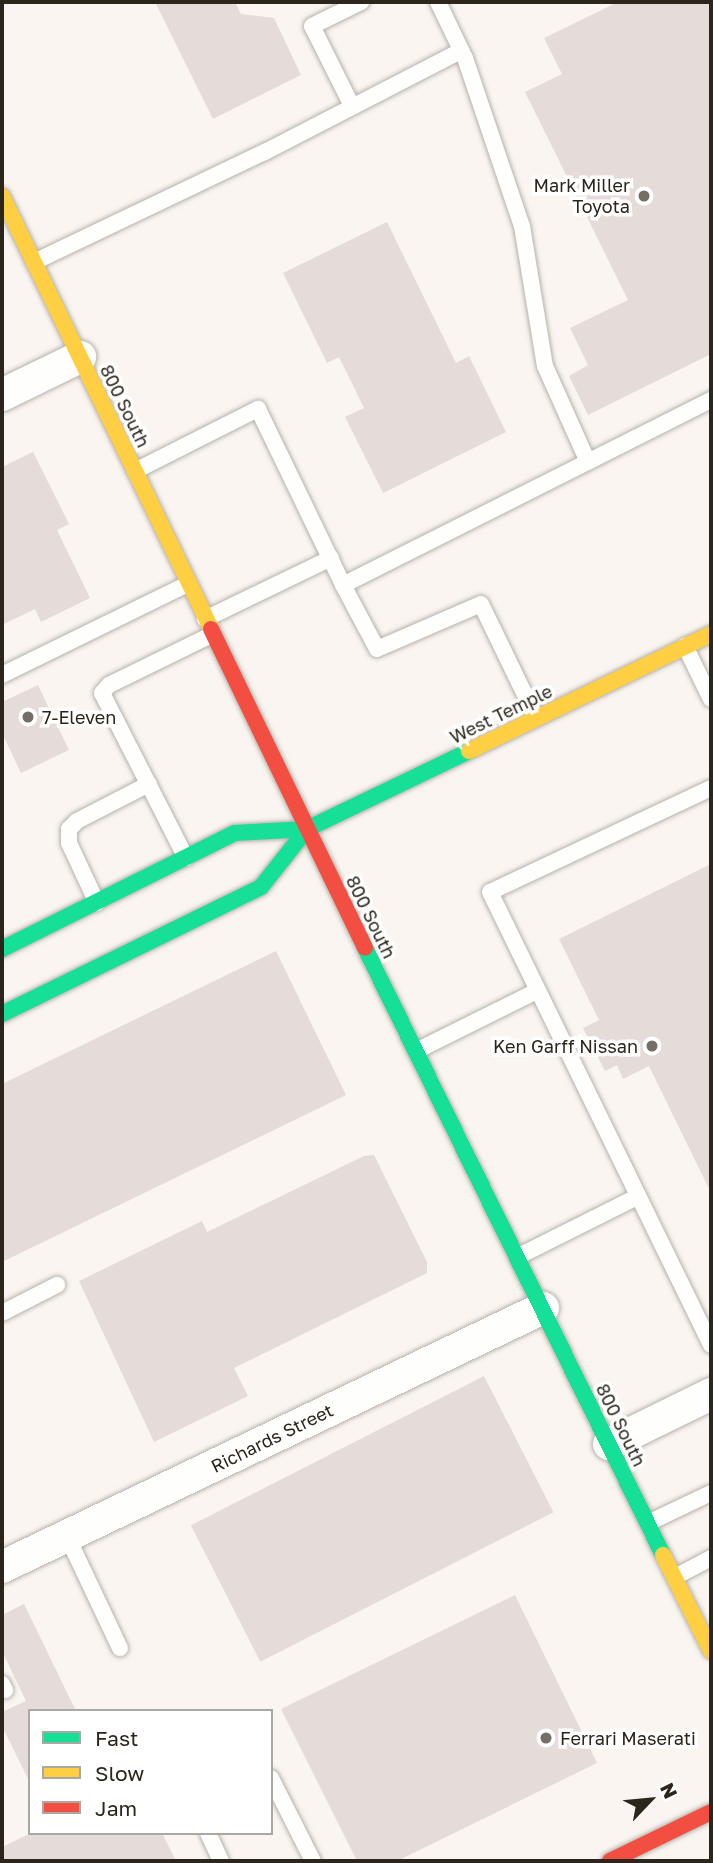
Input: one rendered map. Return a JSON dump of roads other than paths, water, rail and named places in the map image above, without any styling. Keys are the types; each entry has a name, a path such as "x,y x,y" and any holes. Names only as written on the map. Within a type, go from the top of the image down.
{"main road":[{"name":"800 South","path":"2,196 307,829 609,1444 675,1577 706,1625 711,1651"},
{"name":"West Temple","path":"2,949 235,833 307,829 711,634"},
{"name":"West Temple","path":"2,1014 261,887 307,829"},
{"path":"610,1861 711,1812"}],"street":[{"path":"2,395 80,357"},
{"name":"Richards Street","path":"2,1567 542,1308"},
{"path":"609,1444 711,1394"}],"lane":[{"path":"352,106 312,26 361,2"},
{"path":"438,2 461,51 522,226 545,366 588,462"},
{"path":"34,262 265,152 461,51"},
{"path":"344,585 711,400"},
{"path":"135,471 258,409 377,649 481,604 536,718"},
{"path":"205,619 331,558"},
{"path":"2,675 188,584"},
{"path":"186,858 102,694 110,685 213,634"},
{"path":"685,646 711,699"},
{"path":"97,902 69,843 69,830 77,821 149,784"},
{"path":"711,788 490,892 711,1345"},
{"path":"416,1051 537,991"},
{"path":"517,1257 637,1197"},
{"path":"2,1312 57,1284"},
{"path":"648,1523 711,1493"},
{"path":"67,1536 120,1648"},
{"path":"675,1577 711,1558"},
{"path":"273,1782 313,1861"},
{"path":"209,1835 221,1861"}],"place":[{"name":"Mark Miller Toyota","path":"644,196"},
{"name":"7-Eleven","path":"28,717"},
{"name":"Ken Garff Nissan","path":"652,1046"},
{"name":"Ferrari Maserati","path":"546,1738"}]}
